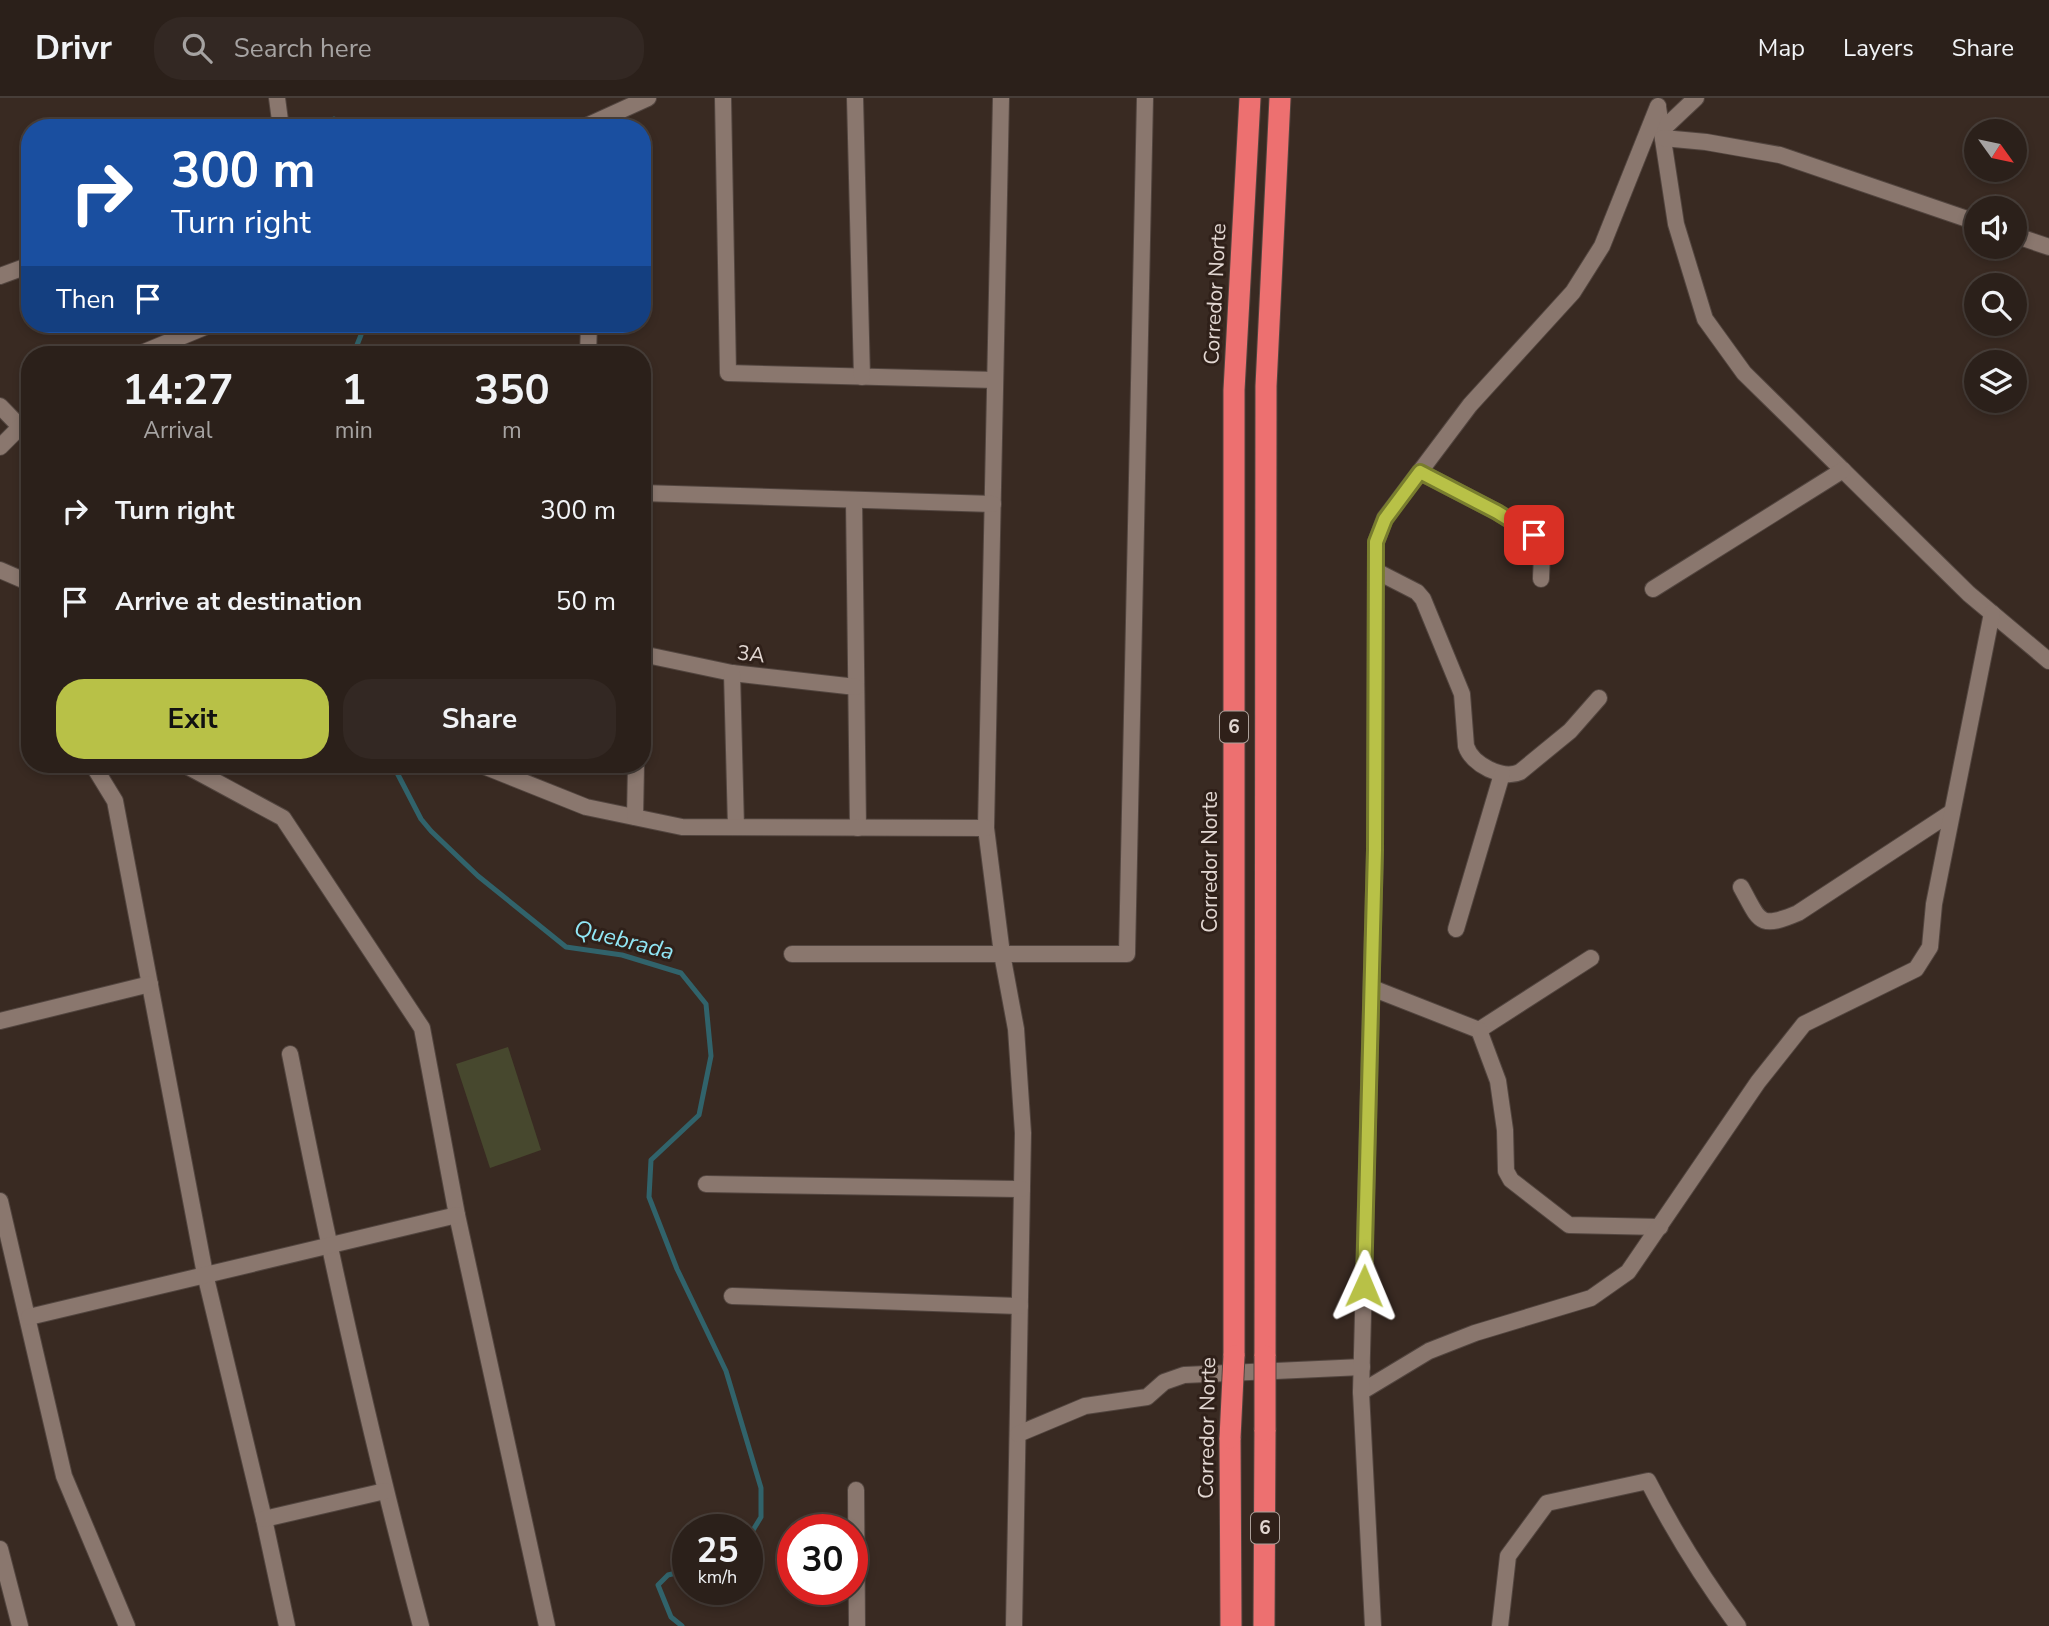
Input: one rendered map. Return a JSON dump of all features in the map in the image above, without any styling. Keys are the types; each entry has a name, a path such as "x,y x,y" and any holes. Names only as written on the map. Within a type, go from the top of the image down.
{"highway":[{"name":"Corredor Norte","path":"1231,1626 1230,1438 1234,1356 1234,390 1250,98"},
{"name":"6","path":"1264,1626 1266,386 1280,98"}],"street":[{"path":"277,98 280,119"},
{"path":"605,119 648,98"},
{"path":"723,98 728,373 995,380"},
{"path":"855,98 862,377"},
{"path":"1001,98 986,828 1002,954 1016,1029 1023,1133 1014,1626"},
{"path":"792,954 1127,954 1145,98"},
{"path":"1662,134 1696,98"},
{"path":"1657,102 1676,224 1705,319 1744,373 1969,594 2049,661"},
{"path":"1373,1626 1361,1392 1375,836 1376,542 1385,519 1470,405 1573,292 1602,246 1657,102"},
{"path":"1662,134 1780,155 1964,218"},
{"path":"2027,239 2049,247"},
{"path":"0,276 21,268"},
{"path":"158,346 190,333"},
{"path":"0,406 21,423"},
{"path":"0,447 21,431"},
{"path":"1653,589 1843,470"},
{"path":"1420,472 1497,512 1534,535 1541,548 1541,579"},
{"path":"651,494 993,504"},
{"path":"854,500 858,828"},
{"path":"0,570 21,579"},
{"path":"1376,571 1417,592 1423,599 1462,694 1466,746 1468,754 1474,760 1512,776 1554,745 1600,698"},
{"path":"1361,1392 1429,1351 1475,1333 1591,1298 1628,1272 1758,1082 1804,1024 1916,969 1930,947 1934,904 1992,613"},
{"name":"3A","path":"651,656 732,673 856,687"},
{"path":"732,673 736,827"},
{"path":"98,773 116,801 205,1274 287,1626"},
{"path":"200,773 283,818 422,1028 457,1215 547,1626"},
{"path":"501,773 586,807 682,827 986,828"},
{"path":"635,817 636,773"},
{"path":"1456,929 1502,774"},
{"path":"1741,887 1763,922 1774,923 1798,913 1952,811"},
{"path":"1479,1030 1591,958"},
{"path":"0,1021 150,984"},
{"path":"1372,988 1479,1030 1498,1081 1505,1130 1506,1171 1511,1180 1569,1225 1660,1227"},
{"path":"290,1054 328,1246 385,1491 421,1626"},
{"path":"706,1184 1022,1189"},
{"path":"0,1201 64,1476 127,1626"},
{"path":"29,1317 457,1215"},
{"path":"732,1296 1020,1306"},
{"path":"1018,1434 1085,1406 1147,1397 1164,1382 1184,1375 1362,1367"},
{"path":"1500,1626 1508,1556 1547,1503 1648,1481 1668,1521 1738,1626"},
{"path":"856,1490 857,1626"},
{"path":"264,1519 385,1491"},
{"path":"0,1549 20,1626"}],"green space":[{"path":"508,1047 541,1150 490,1168 456,1064"}],"waterway":[{"name":"Quebrada","path":"357,346 361,333"},
{"name":"Quebrada","path":"397,773 421,819 431,831 478,876 566,947 622,955 681,973 706,1004 711,1056 699,1115 651,1160 649,1197 677,1269 726,1371 761,1488 761,1514"},
{"name":"Quebrada","path":"672,1574 658,1585 671,1617 682,1626"}],"route":[{"path":"1364,1286 1375,850 1376,542 1385,519 1420,472 1497,512 1534,535"}]}
